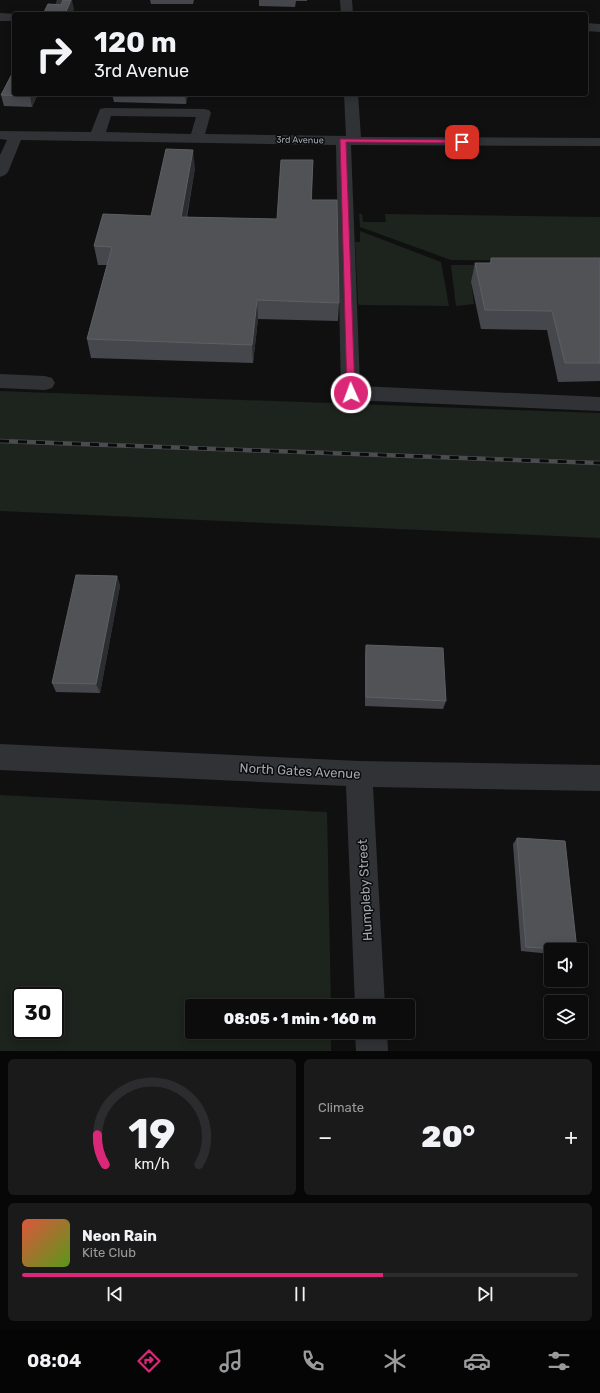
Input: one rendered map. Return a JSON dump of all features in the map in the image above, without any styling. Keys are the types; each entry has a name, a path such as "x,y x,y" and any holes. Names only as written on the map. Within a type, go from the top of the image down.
{"street":[{"path":"58,12 63,0"},
{"path":"346,0 347,12"},
{"path":"0,17 12,17"},
{"path":"588,28 600,28"},
{"path":"352,96 348,141 351,393 600,404"},
{"path":"98,136 105,112 204,113 197,138"},
{"name":"3rd Avenue","path":"0,135 348,141 600,142"},
{"path":"0,172 16,135"},
{"path":"0,381 45,383"},
{"name":"North Gates Avenue","path":"0,757 359,774 600,778"},
{"name":"Humpleby Street","path":"359,774 370,999"},
{"path":"371,1039 372,1051"}],"shaded area":[{"path":"359,214 362,214 363,222 386,222 385,214 600,217 600,261 451,260 360,227"},
{"path":"360,231 441,262 449,306 358,304 355,242 360,242"},
{"path":"452,265 530,265 485,281 471,281 474,304 456,306"},
{"path":"0,391 600,413 600,538 0,511"},
{"path":"0,795 327,812 331,999 185,999 185,1039 331,1039 331,1051 0,1051"}],"building":[{"path":"63,0 71,0 66,12 44,12 48,4 61,5"},
{"path":"12,74 12,95 1,95"},
{"path":"166,149 193,150 181,217 277,219 281,160 313,160 311,200 337,200 339,303 257,300 252,345 87,339 112,247 94,246 103,214 151,216"},
{"path":"491,258 600,258 600,363 565,363 552,311 485,310 475,263 491,263"},
{"path":"76,575 117,576 96,684 52,683"},
{"path":"366,645 443,648 446,701 366,697"},
{"path":"517,838 565,841 576,943 544,943 544,948 526,947"}],"railway":[{"path":"0,441 600,463"}],"route":[{"path":"351,393 342,141 462,142"}]}
